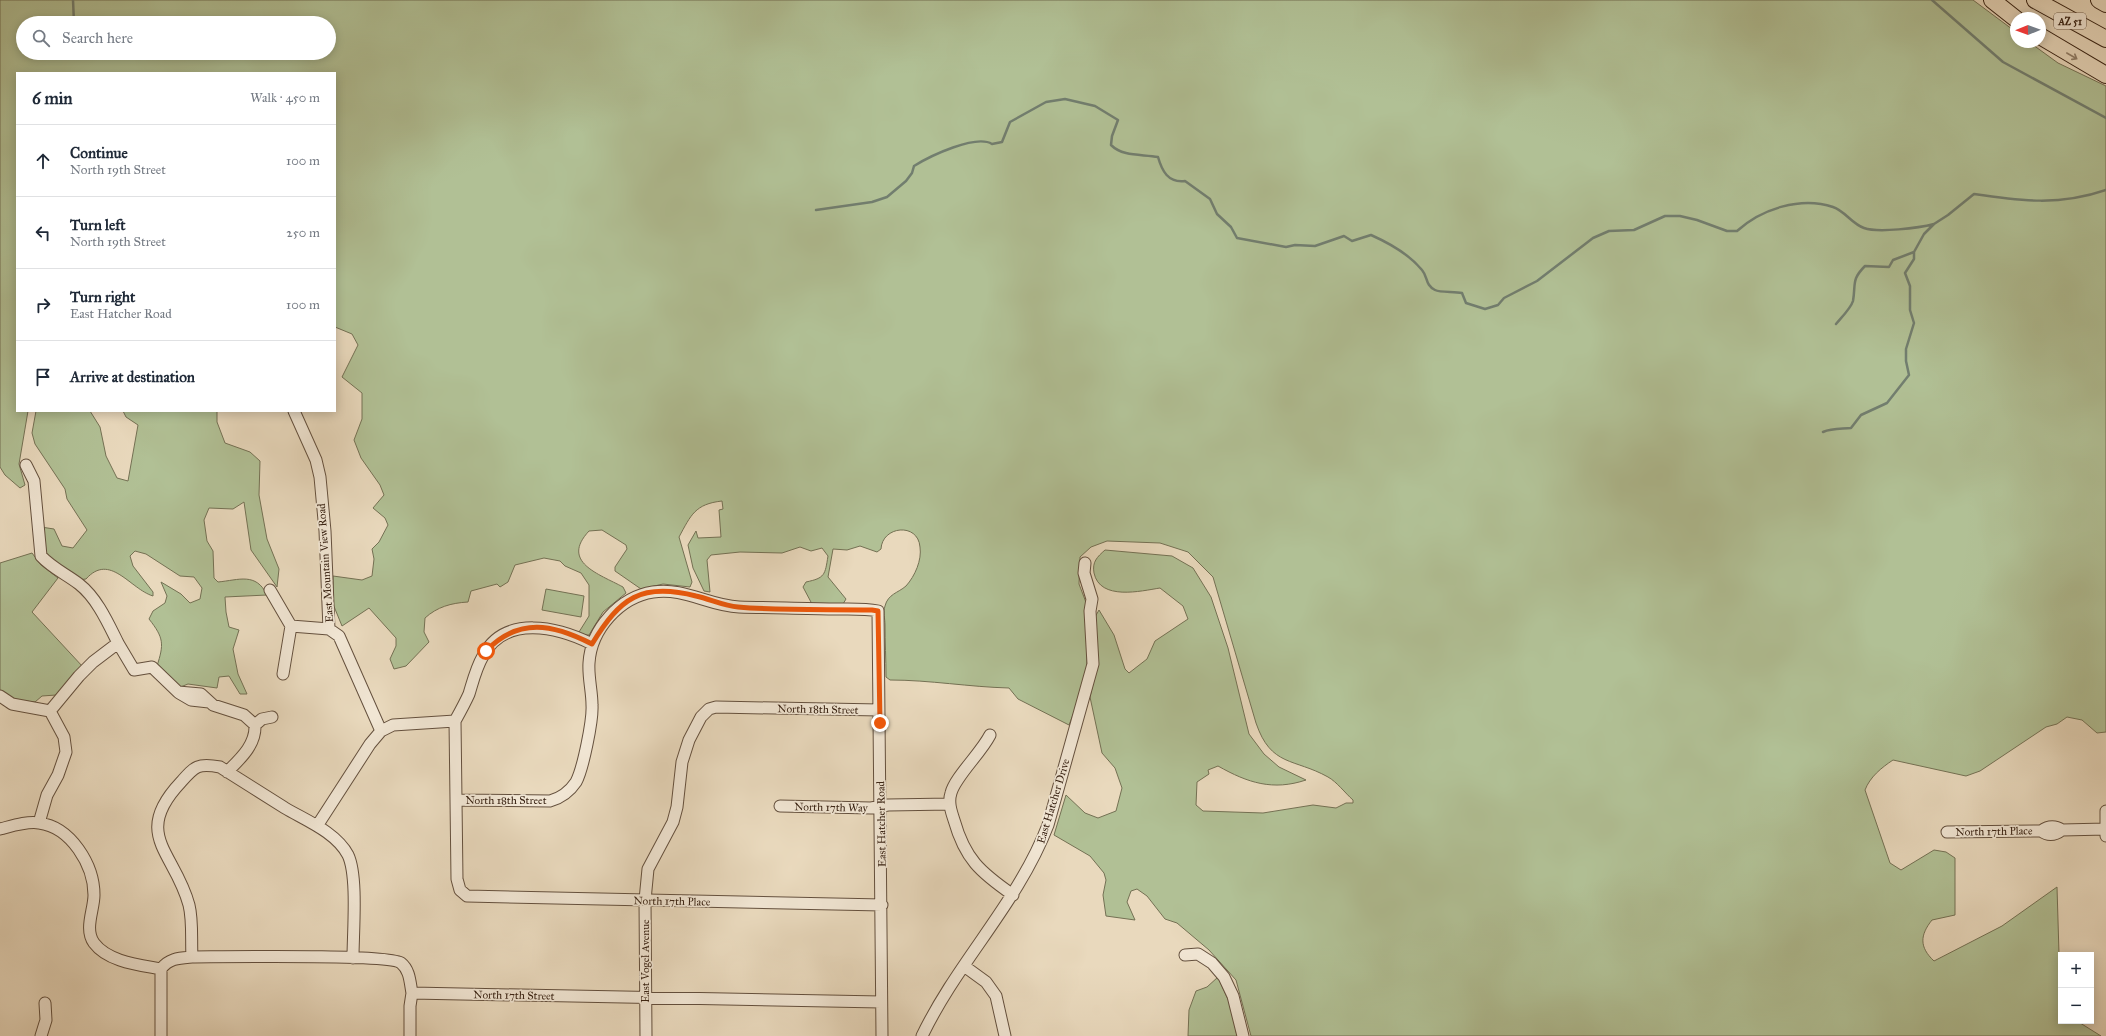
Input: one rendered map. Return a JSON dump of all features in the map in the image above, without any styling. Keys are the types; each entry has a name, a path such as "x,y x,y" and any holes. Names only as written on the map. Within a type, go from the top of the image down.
{"highway":[{"path":"1992,0 2010,14"},
{"name":"AZ 51","path":"2034,0 2106,40"},
{"path":"2099,0 2106,4"},
{"path":"2046,40 2106,75"}],"street":[{"name":"East Mountain View Road","path":"294,412 316,460 320,478 325,531 330,629 339,636 381,731"},
{"path":"26,466 34,481 41,556 49,564 79,584 85,590 101,611 134,670 152,667 178,692 191,700 210,702 244,715 255,725 255,732 247,750 227,772"},
{"name":"East Hatcher Drive","path":"922,1036 964,966 1013,895 1041,844 1048,825 1093,664 1090,611 1092,599 1084,573 1086,563"},
{"path":"270,590 291,626 283,674"},
{"name":"East Hatcher Road","path":"592,644 608,619 619,607 639,594 661,591 676,591 736,607 878,611 882,905 882,1036"},
{"path":"291,626 330,629"},
{"path":"456,800 455,721 468,695 486,651 497,640 511,631 529,627 554,629 573,635 592,644"},
{"path":"50,711 83,672 118,643"},
{"name":"North 18th Street","path":"456,800 550,801 558,799 572,788 579,775 592,720 589,663 592,644"},
{"path":"0,696 12,704 50,711"},
{"name":"North 18th Street","path":"708,708 879,710"},
{"name":"East Vogel Avenue","path":"646,1036 645,900 648,869 673,822 677,806 680,774 688,743 701,717 708,708"},
{"path":"39,823 47,795 58,775 66,752 64,737 50,711"},
{"path":"255,725 262,719 272,717"},
{"path":"317,826 370,744 381,731 393,725 455,721"},
{"path":"990,735 984,747 956,782 950,792 950,804 957,830 974,864 984,874 1013,895"},
{"path":"192,957 189,905 184,888 160,845 157,826 159,813 164,802 195,767 206,765 220,767 317,826 344,849 351,864 353,892 353,958"},
{"name":"North 17th Place","path":"456,800 458,885 462,893 476,897 882,905"},
{"path":"881,806 950,804"},
{"name":"North 17th Way","path":"780,806 871,808 881,806"},
{"path":"2106,811 2106,836"},
{"path":"0,829 14,825 39,823 63,833 84,857 93,880 94,896 89,926 94,942 105,952 116,958 161,968"},
{"name":"North 17th Place","path":"1947,832 2041,830 2047,835 2056,835 2062,830 2106,829"},
{"path":"1185,955 1198,954 1212,963 1224,977 1233,996 1243,1036"},
{"path":"161,1036 161,968 166,962 171,960 192,957 353,958 400,962 408,971 412,993 410,1006 410,1036"},
{"path":"964,966 986,982 996,996 1005,1036"},
{"name":"North 17th Street","path":"412,993 881,1002"},
{"path":"41,1036 46,1020 45,1003"}],"green space":[{"path":"0,0 1973,0 2010,28 2010,48 2037,48 2058,63 2106,86 2106,732 2097,733 2082,720 2067,717 2057,724 2046,727 1980,771 1966,776 1893,760 1876,773 1865,790 1890,863 1901,870 1934,850 1946,852 1955,858 1955,915 1932,920 1923,936 1926,951 1934,961 2002,926 2057,887 2059,952 2058,1024 2082,1024 2101,1036 1251,1036 1236,980 1209,950 1177,923 1165,919 1147,896 1137,889 1131,891 1127,902 1135,920 1106,916 1103,895 1106,880 1104,873 1090,856 1054,835 1066,795 1085,813 1098,818 1116,811 1122,788 1115,768 1102,753 1090,697 1098,662 1095,617 1099,610 1114,635 1125,669 1129,673 1147,659 1155,641 1188,619 1183,606 1160,588 1143,591 1122,592 1104,588 1098,582 1094,573 1094,566 1096,560 1105,550 1172,556 1193,568 1211,597 1228,648 1249,734 1264,754 1279,767 1306,780 1283,785 1261,784 1240,777 1218,766 1208,770 1209,774 1197,782 1196,805 1203,811 1263,813 1313,805 1336,808 1346,803 1353,803 1353,800 1328,777 1285,759 1276,754 1269,747 1262,737 1256,723 1213,577 1188,552 1160,543 1107,541 1091,547 1080,557 1079,584 1087,605 1088,638 1086,682 1069,725 1018,699 1009,688 890,680 886,677 884,613 886,602 891,596 906,586 915,573 920,557 918,539 907,531 900,530 887,535 883,541 881,549 877,552 860,546 847,550 833,549 828,577 846,599 843,604 812,604 803,587 806,582 821,577 825,572 828,556 822,548 811,551 800,547 782,553 740,552 711,555 707,560 710,592 704,591 693,568 688,545 696,531 698,538 721,537 719,510 723,509 722,501 706,505 695,512 679,537 692,582 690,587 663,584 641,589 615,571 615,567 627,549 626,545 602,530 589,531 581,542 579,551 581,559 586,566 594,572 623,587 626,593 603,612 589,635 583,635 579,632 589,616 589,585 581,573 565,566 560,561 544,558 515,565 508,582 500,587 497,584 471,591 468,602 456,603 434,611 425,618 424,632 429,642 406,666 394,669 390,659 396,646 396,638 369,608 342,626 333,604 333,576 362,580 372,576 374,559 372,549 379,542 388,525 385,518 373,508 384,495 380,485 361,458 354,440 362,419 362,393 342,377 358,345 352,334 336,327 336,72 16,72 16,412 28,412 19,464 25,485 20,488 5,475 0,467"},
{"path":"36,412 91,412 100,427 106,456 117,478 128,481 138,425 126,417 124,412 217,412 217,422 225,443 250,452 260,461 259,495 267,539 279,569 277,587 251,550 244,502 233,509 209,508 204,520 207,541 213,551 214,578 218,582 240,579 252,580 263,588 267,595 225,597 229,627 239,630 233,649 238,674 247,694 240,694 229,676 219,677 217,688 188,684 178,688 157,666 162,646 158,631 149,619 153,611 165,603 167,596 161,582 181,594 190,603 200,599 202,588 194,577 180,576 146,554 135,551 130,556 133,566 153,592 153,596 112,571 103,569 95,572 86,579 78,580 46,559 41,527 54,529 62,546 73,548 87,530 67,499 65,489 35,444 32,433"},
{"path":"32,553 41,565 58,578 32,612 83,667 56,695 42,696 35,702 14,700 0,691 0,563"},
{"path":"546,589 584,596 581,617 542,610"},
{"path":"1218,977 1231,1006 1237,1036 1188,1036 1189,1010 1196,991 1207,987"}],"waterway":[{"path":"73,0 74,16"},
{"path":"1932,0 2003,62 2106,118"},
{"path":"816,210 872,202 887,197 906,181 912,173 914,166 921,162 941,152 965,144 975,142 992,144 1002,142 1010,122 1046,102 1065,99 1095,106 1118,120 1112,136 1111,145 1121,152 1158,157 1164,171 1170,178 1185,181 1210,199 1217,214 1231,227 1237,238 1286,247 1295,245 1315,246 1344,236 1352,241 1371,235 1392,245 1417,264 1425,275 1430,286 1435,290 1462,293 1466,303 1485,309 1498,305 1504,298 1537,281 1593,238 1609,231 1634,230 1665,216 1680,216 1697,220 1727,231 1737,231 1758,216 1769,211 1795,204 1808,203 1833,207 1864,228 1879,230 1899,229 1934,224"},
{"path":"1836,324 1852,304 1856,279 1865,266 1889,267 1893,260 1914,252 1924,234 1934,224 1974,194 2008,199 2040,201 2073,198 2106,190"},
{"path":"1823,432 1833,429 1851,428 1861,415 1887,403 1909,375 1906,361 1906,349 1914,323 1910,310 1910,286 1905,273 1914,259 1914,252"}],"route":[{"path":"486,651 497,640 511,631 529,627 554,629 573,635 592,644 608,619 619,607 639,594 661,591 676,591 736,607 878,611 878,692 880,723"}]}
